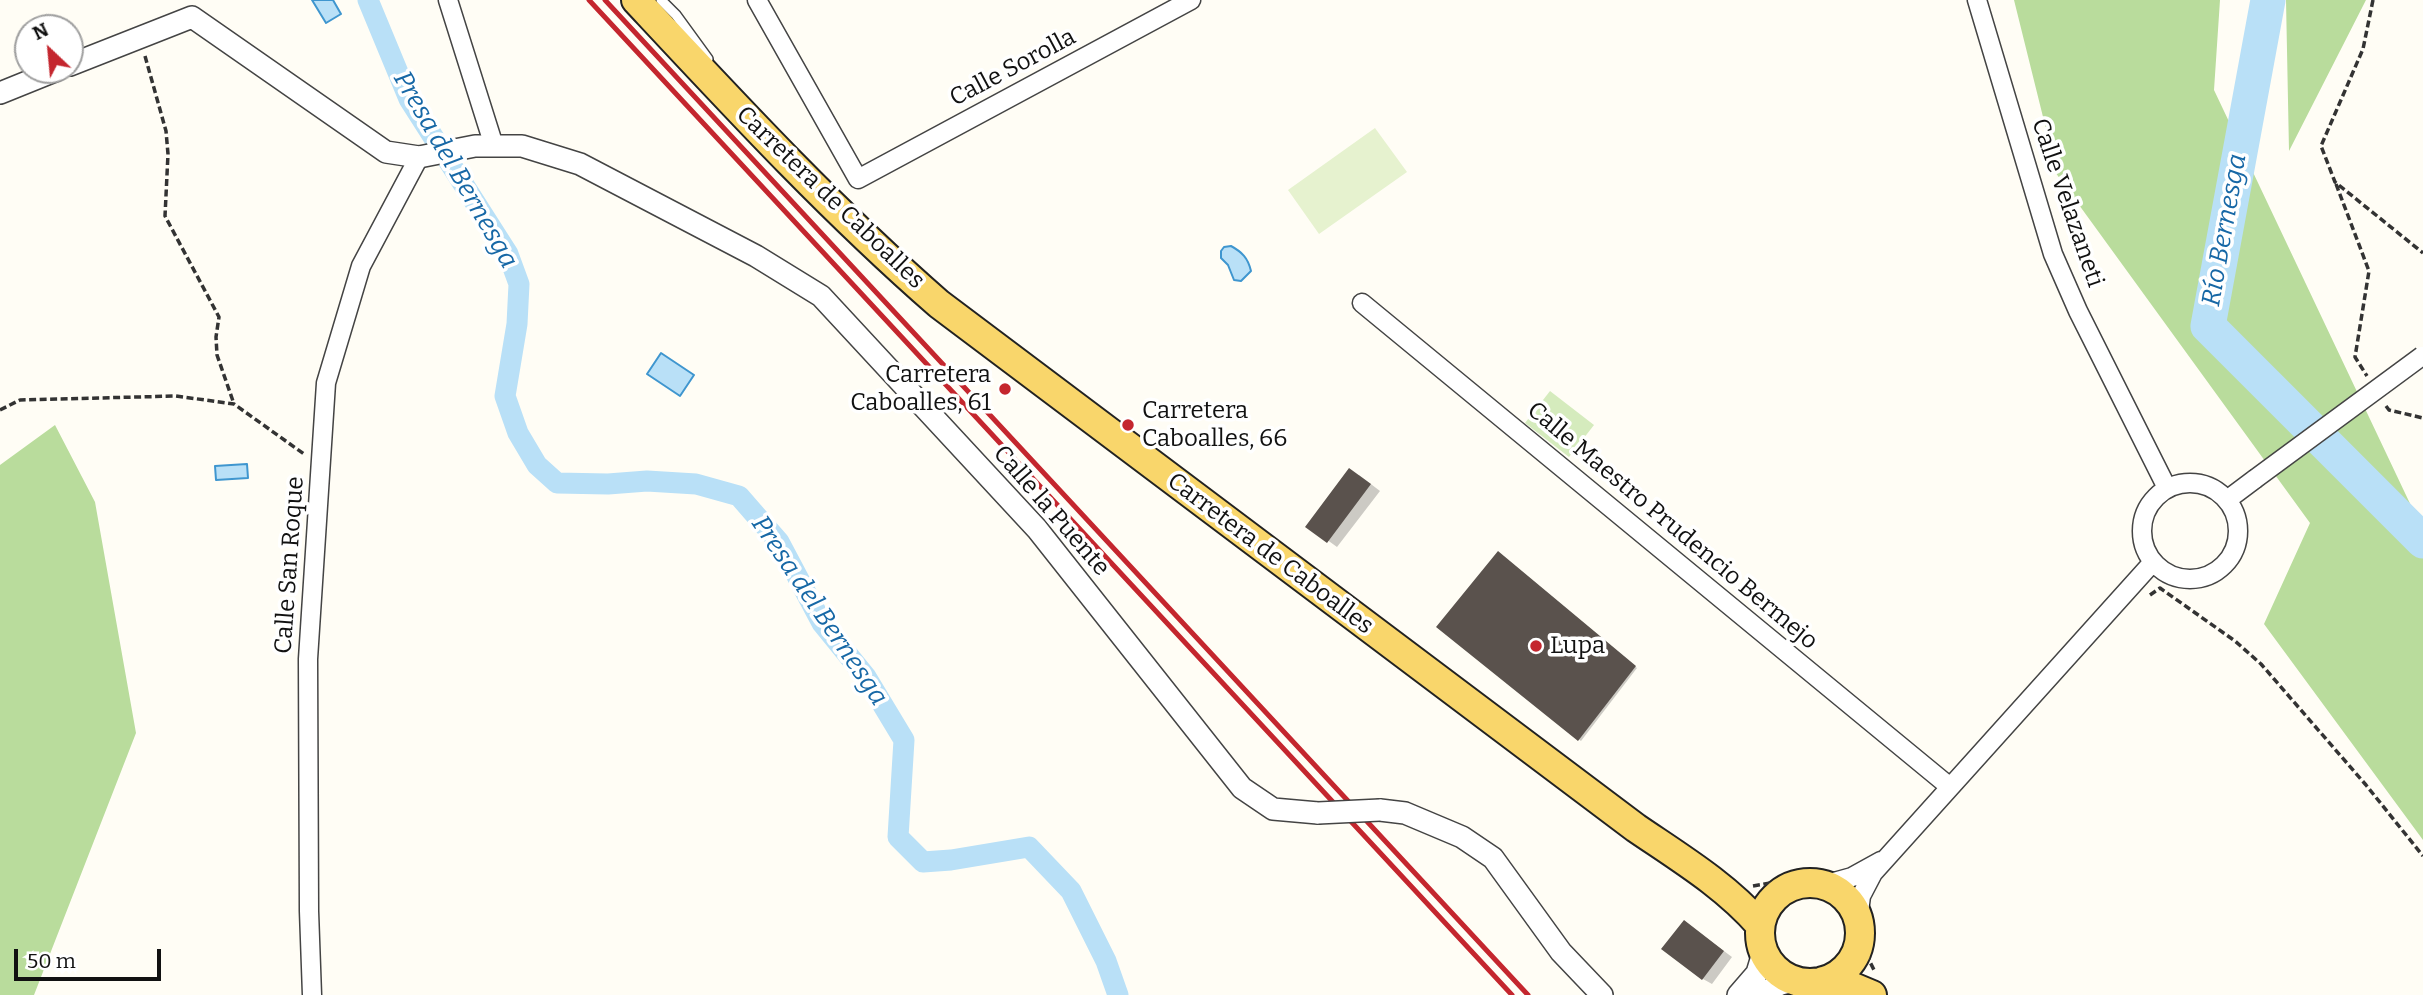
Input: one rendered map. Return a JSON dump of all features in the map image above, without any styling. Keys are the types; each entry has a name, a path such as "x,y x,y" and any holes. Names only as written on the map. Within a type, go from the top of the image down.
{"main road":[{"name":"Carretera de Caboalles","path":"636,0 882,255 939,304 1584,790 1714,881 1756,920"},
{"name":"Carretera de Caboalles","path":"1714,881 1753,892 1778,888"},
{"path":"1832,883 1833,889 1859,910 1858,957 1875,995 1832,982 1788,983 1762,959 1756,920 1778,888 1832,883"},
{"path":"1832,982 1858,957"}],"street":[{"path":"448,0 494,146"},
{"name":"Calle Sorolla","path":"757,0 858,179 1191,0"},
{"name":"Calle Velazaneti","path":"1978,0 2053,254 2078,311 2167,488"},
{"path":"84,60 192,17 386,152 425,156"},
{"path":"0,93 22,84"},
{"name":"Calle la Puente","path":"425,156 475,146 522,146 580,164 756,256 821,296 1037,529 1242,788 1273,808 1318,813 1380,810 1405,813 1462,837 1493,859 1560,951 1602,995"},
{"name":"Calle San Roque","path":"312,995 308,659 326,383 361,266 425,156"},
{"name":"Calle Maestro Prudencio Bermejo","path":"1362,303 1950,787"},
{"path":"2227,500 2423,355"},
{"path":"2183,483 2199,483 2214,489 2227,500 2236,520 2237,542 2231,556 2221,568 2193,579 2178,578 2164,572 2153,562 2145,550 2142,536 2147,508 2156,496 2167,488 2183,483"},
{"path":"1859,910 1873,873 2153,562"},
{"path":"1832,883 1852,877 1887,857"},
{"path":"1738,995 1749,985 1762,959"},
{"path":"1757,995 1788,983"}],"lane":[{"path":"661,0 676,15 716,69"},
{"path":"724,80 772,144"}],"path":[{"path":"2369,378 2355,357 2369,271 2321,146 2363,48 2373,0"},
{"path":"139,38 166,131 168,154 164,216 219,317 217,355 234,404"},
{"path":"2335,183 2423,253"},
{"path":"0,410 20,400 176,396 234,404 321,467"},
{"path":"2382,399 2389,410 2423,418"},
{"path":"2123,596 2134,605 2160,588 2235,641 2261,664 2366,785 2423,856"},
{"path":"1805,871 1825,873 1832,883 1859,896 1859,910 1867,915 1869,935 1865,955 1858,957 1854,971 1821,990 1802,991 1768,975 1762,959 1750,942 1749,923 1756,920 1755,903 1778,888 1785,876 1805,871"}],"green space":[{"path":"2014,0 2220,0 2214,90 2423,531 2423,840 2264,624 2310,523 2050,165 2047,133"},
{"path":"2286,0 2366,0 2289,151"},
{"path":"1375,128 1407,172 1319,234 1288,190"},
{"path":"1550,391 1594,425 1569,457 1525,423"},
{"path":"55,425 95,502 136,733 34,995 0,995 0,465"}],"water":[{"path":"312,0 333,0 341,14 326,23"},
{"path":"1231,246 1244,256 1250,266 1251,271 1241,281 1234,280 1228,265 1221,258 1224,247"},
{"path":"661,353 694,375 680,396 647,374"},
{"path":"247,464 248,478 216,480 215,466"}],"building":[{"path":"1349,468 1371,484 1327,543 1305,527"},
{"name":"Lupa","path":"1498,551 1636,666 1578,741 1436,627"},
{"path":"1684,920 1724,951 1702,980 1661,949"}],"waterway":[{"name":"Presa del Bernesga","path":"368,0 409,99 508,254 519,284 517,324 505,396 518,433 537,465 557,483 608,484 647,481 696,484 739,496 779,542 822,623 866,677 904,740 898,837 923,862 1029,847 1071,891 1106,961 1118,995"},
{"name":"Río Bernesga","path":"2268,0 2208,326 2423,541"}],"railway":[{"path":"589,0 1512,995"},
{"path":"605,0 1528,995"}],"place":[{"name":"Carretera Caboalles, 61","path":"1005,389"},
{"name":"Carretera Caboalles, 66","path":"1128,425"},
{"name":"Lupa","path":"1536,646"}]}
